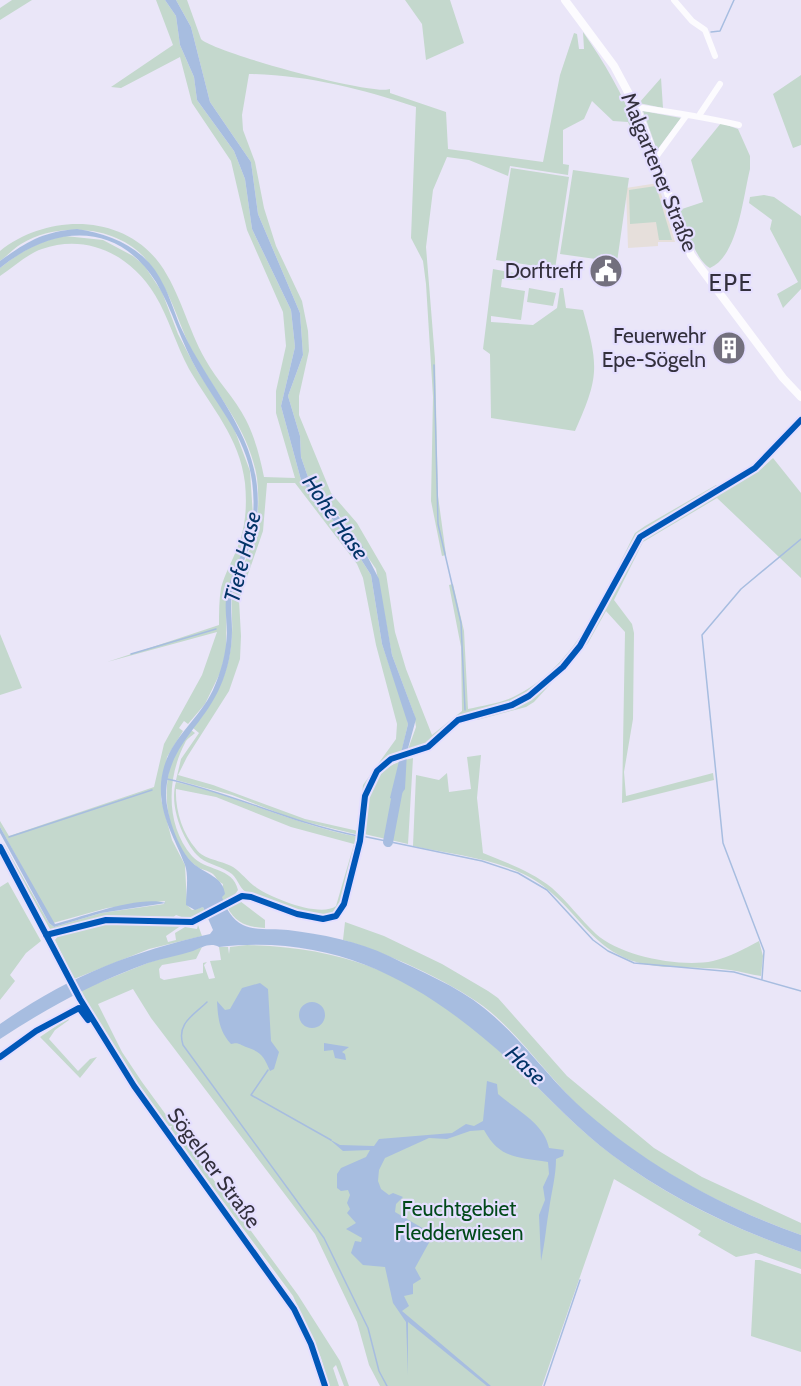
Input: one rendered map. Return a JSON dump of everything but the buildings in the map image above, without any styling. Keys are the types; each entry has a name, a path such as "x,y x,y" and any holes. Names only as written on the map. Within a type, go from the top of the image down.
{"street":[{"name":"Malgartener Straße","path":"565,0 614,66 636,107 691,255 783,378 801,397"},
{"path":"674,0 692,21 705,30 715,56"},
{"path":"700,114 720,84"},
{"path":"636,107 686,116 700,114 739,124"},
{"path":"656,157 686,116"},
{"path":"45,935 106,920 185,923 205,918 242,896 287,912 328,919 336,916 344,904 360,841 365,796 372,777 387,762 428,747 453,722 522,701 554,675 587,635 640,537 755,468 801,420"},
{"name":"Sögelner Straße","path":"0,847 82,1003 135,1086 294,1309 311,1344 326,1386"},
{"path":"0,1057 36,1031 82,1003"}],"shaded area":[{"path":"658,183 675,242 658,242 658,246 628,248 626,188"}],"green space":[{"path":"12,0 32,0 0,20 0,8"},
{"path":"156,0 165,0 176,16 180,45 194,77 197,100 234,151 245,179 252,229 291,310 295,347 281,406 301,480 348,539 371,575 382,644 407,717 408,724 401,754 377,770 366,786 359,835 294,819 232,795 176,780 181,759 199,733 193,728 221,684 229,659 233,592 254,536 257,517 258,488 253,460 240,428 190,346 164,287 144,257 132,246 101,233 68,230 35,237 18,246 0,261 0,251 19,239 39,230 61,225 83,224 105,227 125,235 144,247 167,275 205,359 246,420 257,448 264,477 295,478 276,413 276,391 286,346 283,312 247,230 231,161 192,103 180,57 121,88 111,87 173,45","holes":["267,483 295,483 357,564 363,578 376,645 397,724 396,739 363,785 358,831 305,819 213,785 178,775 229,691 240,659 239,600 263,531"]},
{"path":"176,0 187,0 201,39 212,45 293,72 355,86 390,89 390,93 446,112 448,149 543,162 560,75 574,33 577,34 579,49 584,49 583,32 599,55 637,129 631,129 628,122 613,121 592,101 584,119 563,130 563,164 569,165 568,175 510,166 508,176 469,160 447,157 433,190 426,247 435,359 438,496 446,555 442,556 431,501 433,397 426,284 423,261 411,238 416,107 334,84 292,77 249,74 242,115 243,130 255,162 264,208 276,246 302,301 308,331 309,351 299,396 299,415 331,493 357,523 386,573 395,632 406,669 432,735 462,711 461,647 449,585 453,584 464,631 468,709 500,702 512,698 539,682 574,645 601,602 635,533 645,526 716,485 726,490 761,469 773,458 801,493 801,578 717,498 643,542 614,600 632,624 634,633 633,719 624,772 626,796 713,773 714,780 622,803 625,632 606,611 588,643 534,702 526,707 477,720 469,714 452,723 416,749 407,752 416,727 414,714 392,655 376,569 341,518 309,480 301,457 300,436 288,396 303,355 300,313 258,214 251,162 210,102 191,27"},
{"path":"405,0 450,0 464,43 426,60 422,24"},
{"path":"801,75 801,145 793,148 773,94"},
{"path":"661,78 663,108 639,103"},
{"path":"643,111 681,118 657,150"},
{"path":"721,123 738,129 750,156 750,169 733,239 727,251 710,268 696,251 679,210 703,202 691,160"},
{"path":"511,168 569,177 555,269 496,260"},
{"path":"573,170 629,178 617,262 560,254"},
{"path":"656,186 672,240 659,240 656,222 630,224 629,190"},
{"path":"764,195 774,197 801,216 801,289 783,308 777,294 798,282 770,229 772,220 749,203 750,197"},
{"path":"65,236 103,240 133,256 144,265 162,292 178,334 198,372 232,423 250,471 253,516 245,547 227,593 226,651 221,671 205,704 188,724 184,721 179,728 183,731 167,757 161,799 172,840 185,865 187,905 192,910 203,907 206,914 187,919 176,915 171,919 107,917 51,931 4,844 49,923 54,927 101,913 164,904 165,901 107,908 53,923 0,827 0,821 9,836 154,787 164,744 202,675 217,632 107,662 219,625 221,588 241,538 246,507 242,467 231,437 189,369 155,295 134,269 106,251 75,244 59,245 36,251 0,276 0,268 23,252"},
{"path":"493,269 525,275 524,280 502,279 501,287 525,291 521,320 491,316 491,322 533,325 557,308 560,288 563,288 566,308 583,310 592,345 594,372 589,397 575,431 491,418 490,354 483,349"},
{"path":"529,288 556,293 553,306 527,302"},
{"path":"0,634 22,688 0,695"},
{"path":"191,730 195,733 186,741 175,771 172,786 173,816 183,844 192,856 225,873 235,883 238,890 232,899 225,903 221,897 223,884 213,874 196,866 186,855 178,843 168,813 167,781 170,767 176,750"},
{"path":"481,755 477,798 483,853 519,868 544,882 558,893 596,934 620,948 635,954 668,961 700,963 725,957 759,941 763,956 761,976 717,969 650,965 625,958 602,944 547,889 517,871 483,860 413,846 416,775 439,780 447,773 449,792 471,789 467,757"},
{"path":"413,758 408,844 364,834 367,806 373,784 387,768"},
{"path":"176,782 335,832 359,837 350,878 338,909 326,916 303,914 276,906 246,892 232,874 197,855 186,840 178,821 174,791","holes":["176,789 216,797 291,827 354,844 336,906 319,910 273,897 257,888 233,867 199,853 191,843 180,820"]},
{"path":"8,882 41,941 26,953 10,975 15,981 0,1000 0,887"},
{"path":"240,901 265,920 265,928 252,927 234,917 227,907"},
{"path":"106,922 182,925 166,936 168,942 176,940 175,933 185,927 197,929 198,925 202,936 149,949 74,979 55,940 58,936"},
{"path":"345,922 384,936 442,964 488,991 498,998 567,1076 654,1148 702,1177 801,1223 801,1235 743,1212 686,1184 633,1150 584,1111 509,1029 483,1006 469,996 415,968 377,951 343,940"},
{"name":"Feuchtgebiet Fledderwiesen","path":"247,945 329,954 398,978 429,996 490,1042 576,1124 632,1170 702,1211 801,1252 801,1269 756,1253 736,1257 698,1235 701,1231 614,1179 542,1386 380,1386 369,1365 357,1322 315,1234 151,1018 133,989 98,1004 122,1052 142,1082 298,1295 340,1361 349,1386 344,1386 336,1365 333,1368 339,1386 329,1386 321,1358 293,1296 170,1130 172,1126 168,1126 132,1077 100,1026 81,990 150,962 202,947 196,959 162,965 159,969 160,978 164,980 203,973 203,963 207,962 204,965 209,979 215,978 210,961 221,960 219,947 228,947 229,954 230,947"},
{"path":"68,1018 69,1020 55,1030 49,1039 78,1071 90,1059 97,1057 80,1078 40,1037"},
{"path":"755,1260 801,1274 801,1352 751,1336"}],"water":[{"path":"165,0 176,0 191,27 210,102 251,162 258,214 300,313 303,355 288,396 300,436 301,457 309,480 361,544 379,579 392,655 416,719 407,752 405,789 396,801 390,798 408,724 382,644 371,575 348,539 301,480 281,406 295,347 291,310 252,229 245,179 234,151 197,100 194,77 180,45 176,16"},
{"path":"77,229 103,235 127,245 147,260 155,270 195,355 234,420 253,465 257,490 256,527 232,594 232,637 227,666 213,701 179,750 168,778 166,795 168,813 185,854 191,862 221,884 225,894 222,897 228,909 233,917 243,925 253,928 283,929 352,942 438,979 473,1000 498,1020 573,1100 610,1132 688,1184 743,1212 801,1235 801,1252 702,1211 656,1185 612,1155 588,1135 489,1042 455,1015 420,992 384,973 347,959 307,949 265,945 206,946 148,963 90,987 0,1039 0,1024 25,1007 75,980 127,958 210,934 213,930 203,907 195,910 186,905 186,869 162,805 161,783 168,755 206,702 218,676 227,633 227,593 249,536 253,516 251,473 239,438 192,361 162,292 140,262 122,247 103,239 82,236 62,237 41,244 20,254 0,268 0,261 27,243 54,232"},
{"path":"0,827 55,924 126,904 155,901 166,903 101,913 54,927 49,923 0,833"},
{"path":"260,983 268,989 271,1041 279,1052 274,1069 270,1071 259,1053 235,1043 231,1044 222,1029 218,1013 217,1001 225,1010 230,1009 242,988"},
{"path":"312,1002 321,1006 325,1015 321,1024 312,1028 303,1024 299,1015 303,1006"},
{"path":"324,1043 349,1047 342,1052 346,1060 335,1058 333,1050 324,1051"},
{"path":"487,1081 497,1084 498,1094 535,1124 546,1139 549,1148 564,1150 563,1156 556,1159 541,1261 539,1215 545,1200 543,1187 549,1174 548,1162 503,1152 496,1147 484,1130 470,1131 447,1139 429,1138 385,1158 379,1170 378,1181 381,1189 389,1195 393,1193 403,1197 396,1204 395,1212 424,1229 431,1239 415,1268 421,1279 413,1284 413,1294 404,1296 409,1306 402,1311 491,1386 487,1386 408,1322 408,1375 406,1322 393,1303 385,1267 363,1265 351,1253 355,1241 361,1242 362,1238 346,1229 356,1223 347,1213 350,1209 347,1203 350,1195 348,1190 341,1191 337,1188 337,1174 341,1168 366,1157 370,1150 343,1151 329,1139 340,1145 374,1146 379,1139 452,1133 466,1124 474,1126 483,1121"}],"waterway":[{"path":"711,32 720,31 734,0"},
{"path":"434,365 438,524 461,623 465,710"},
{"path":"762,979 764,951 723,843 702,635 741,589 801,539"},
{"path":"131,654 216,629"},
{"path":"167,779 215,792 309,824 358,836"},
{"name":"Hohe Hase","path":"388,842 398,789"},
{"path":"9,837 152,790"},
{"path":"362,836 482,861 518,873 547,890 593,940 608,951 634,963 734,972 801,991"},
{"path":"207,1002 184,1025 181,1037 183,1045 324,1238 368,1328 379,1371 387,1386"},
{"path":"268,1070 251,1095 331,1140"},
{"path":"544,1386 580,1280"}],"cycle path":[{"path":"46,935 106,920 192,922 242,896 251,897 297,914 323,919 336,916 344,904 360,841 365,796 377,771 391,759 428,747 458,720 512,705 529,696 563,667 580,646 640,537 755,468 801,420"},
{"path":"0,847 80,999 134,1086 294,1309 311,1344 325,1386"},
{"path":"0,1057 36,1031 79,1008 88,1020"}],"place":[{"name":"Dorftreff","path":"606,271"},
{"name":"Feuerwehr Epe-Sögeln","path":"729,348"}],"district":[{"name":"EPE","path":"731,283"}],"water label":[{"name":"Tiefe Hase","path":"242,557"},
{"name":"Hase","path":"526,1065"}]}
